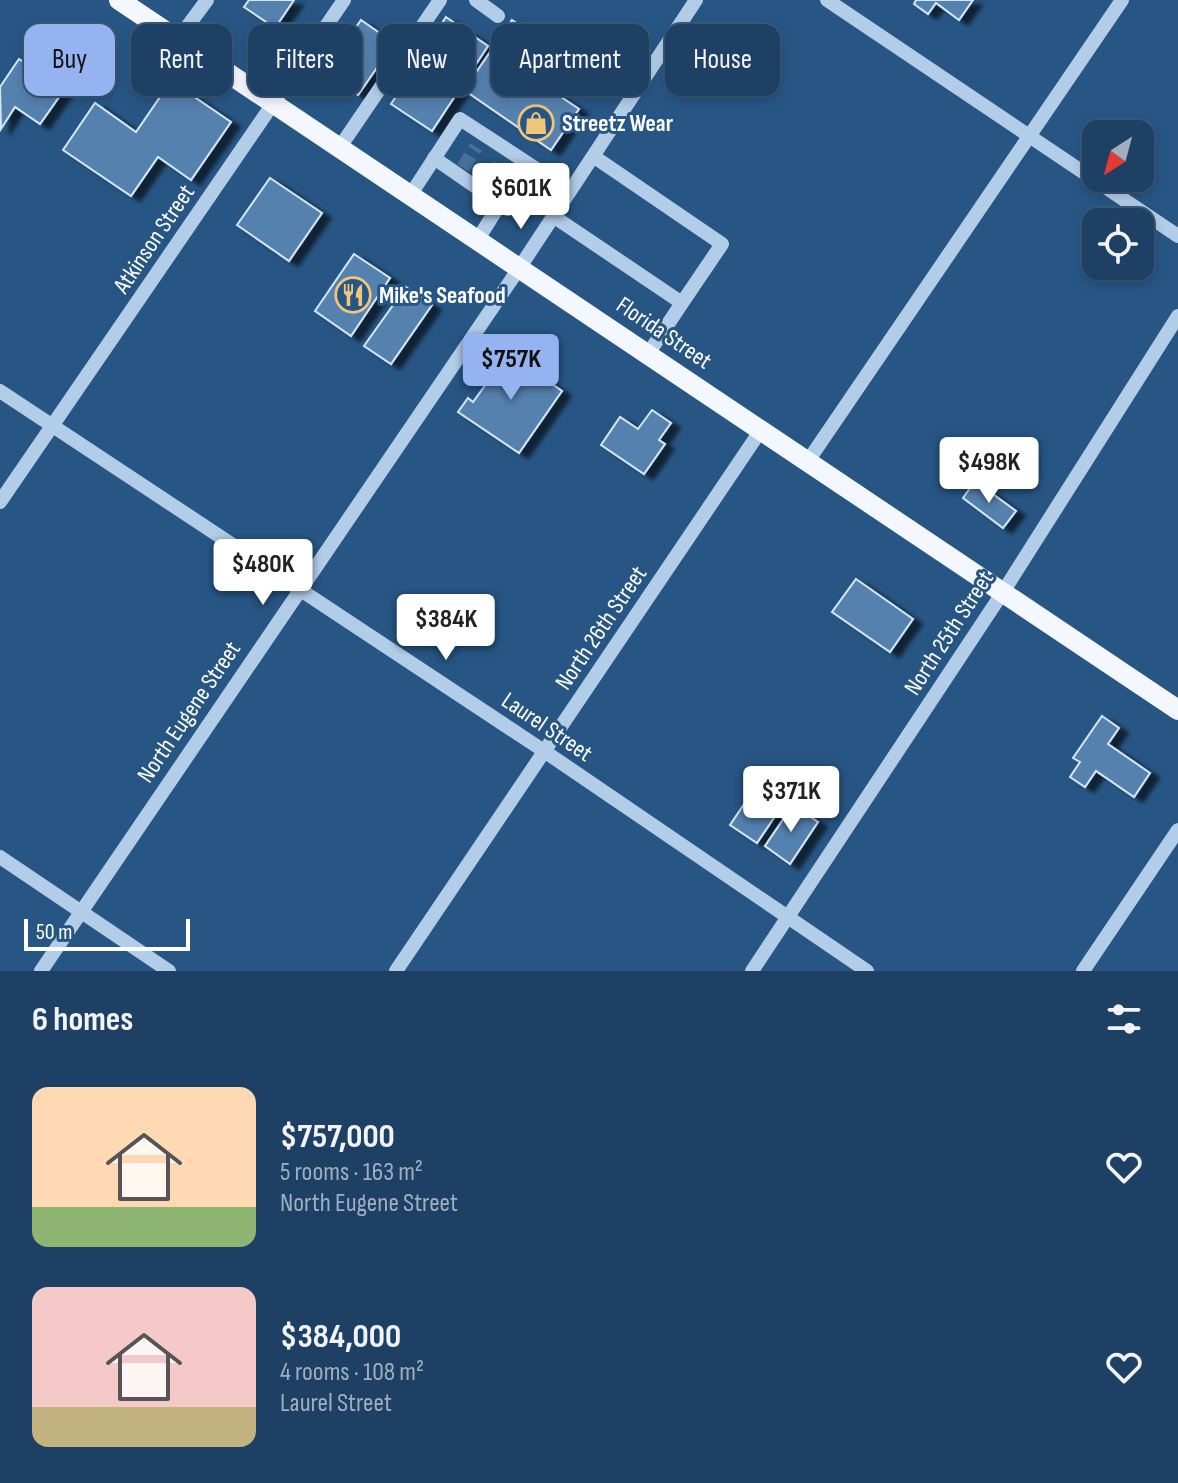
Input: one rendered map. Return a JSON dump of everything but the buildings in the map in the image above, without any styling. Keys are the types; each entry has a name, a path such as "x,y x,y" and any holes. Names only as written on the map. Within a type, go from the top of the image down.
{"main road":[{"name":"Florida Street","path":"119,0 155,24"},
{"name":"Florida Street","path":"232,75 1178,710"}],"street":[{"path":"189,24 207,0"},
{"name":"Atkinson Street","path":"0,502 344,0"},
{"path":"340,147 440,0"},
{"path":"476,0 498,16"},
{"name":"North Eugene Street","path":"41,971 520,267 696,0"},
{"path":"827,0 1178,236"},
{"path":"808,461 1122,0"},
{"path":"411,194 460,119 480,141 509,151 570,191"},
{"path":"500,165 509,151"},
{"path":"593,156 722,244 648,354"},
{"path":"434,158 486,188 508,209 535,168"},
{"path":"478,239 500,204"},
{"path":"553,216 682,303"},
{"name":"North 25th Street","path":"752,971 1003,592 1178,316"},
{"name":"Laurel Street","path":"0,391 544,751 867,971"},
{"name":"North 26th Street","path":"396,971 761,430"},
{"path":"1083,971 1178,830"},
{"path":"0,857 169,971"}],"tunnel":[{"path":"463,168 476,147"},
{"path":"488,184 500,165"}],"place":[{"name":"Streetz Wear","path":"536,123"},
{"name":"Mike's Seafood","path":"353,295"}]}
